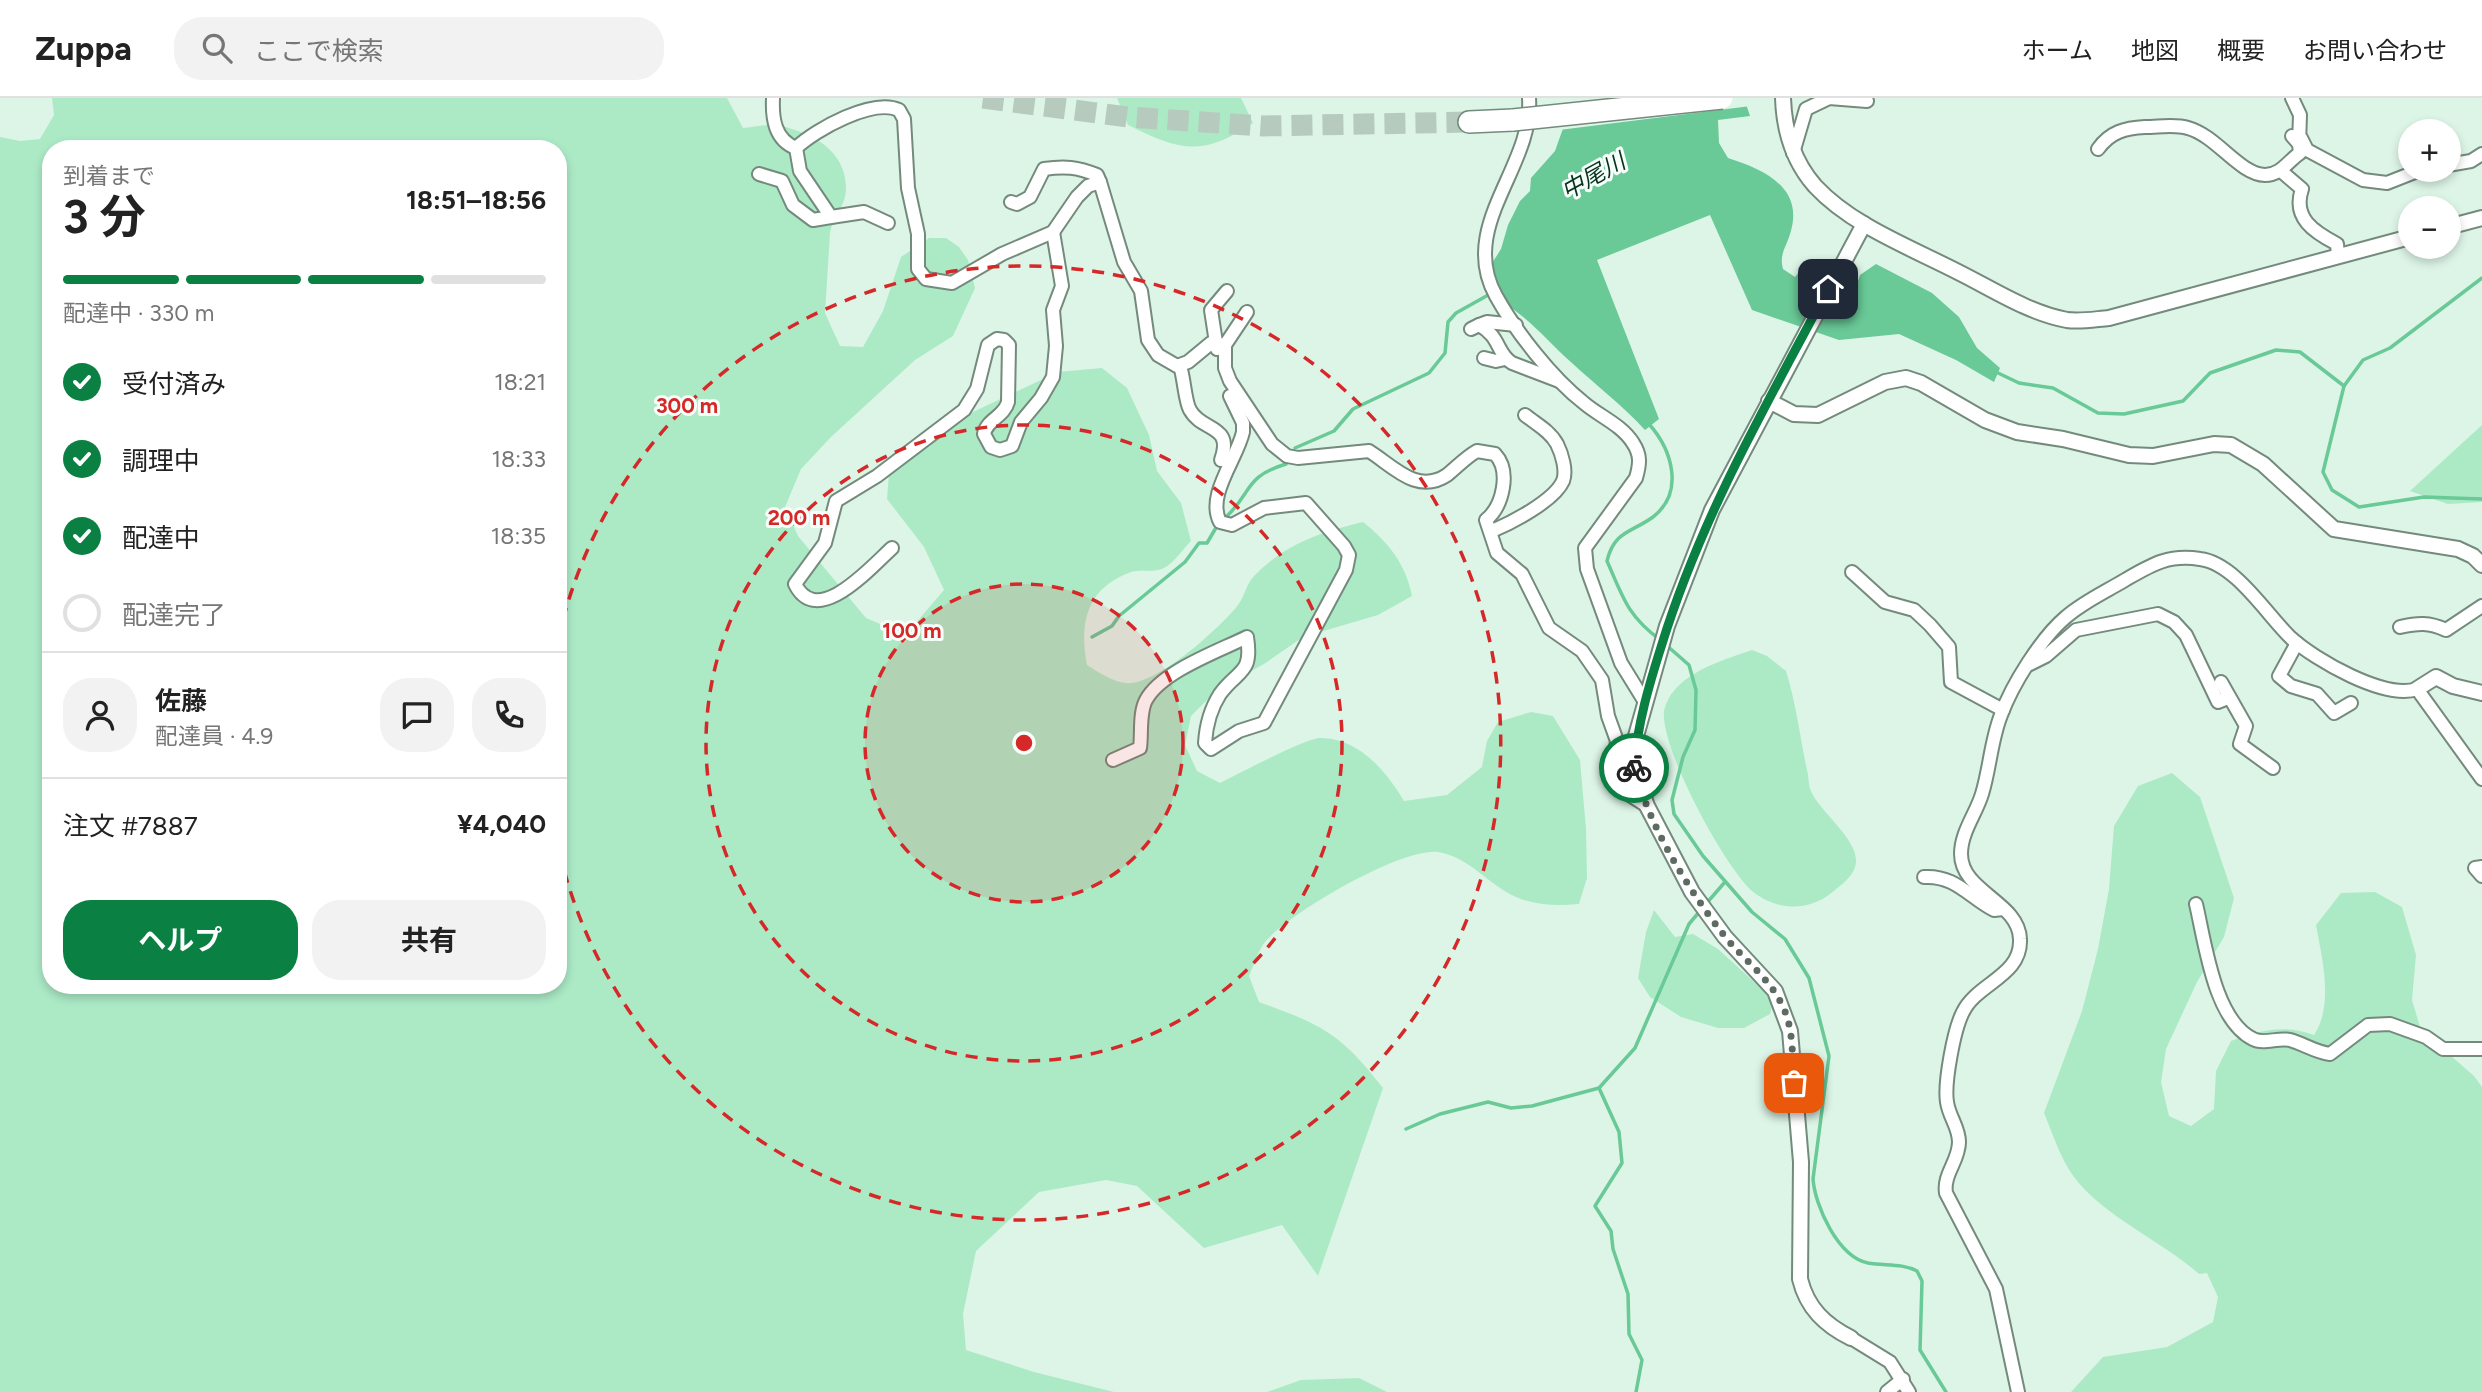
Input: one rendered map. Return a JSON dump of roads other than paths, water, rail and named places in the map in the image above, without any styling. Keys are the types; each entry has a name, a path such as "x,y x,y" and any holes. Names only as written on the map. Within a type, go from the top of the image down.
{"highway":[{"path":"1469,122 1513,120 1722,98"}],"street":[{"path":"772,98 777,133 782,141 796,148"},
{"path":"1529,98 1530,117 1525,135 1495,204 1486,234 1485,256 1495,294 1559,382 1621,430 1639,451 1640,464 1636,478 1585,548 1587,569 1621,663 1645,702"},
{"path":"1783,98 1784,123 1793,153 1813,184 1826,197 1864,223 2029,307 2068,320 2109,318 2398,240"},
{"path":"1793,153 1806,109 1829,98 1867,101"},
{"path":"2098,149 2106,138 2118,131 2177,126 2189,128 2213,140 2250,173 2268,175 2281,172 2300,153 2297,139 2300,115 2292,98"},
{"path":"796,148 826,125 850,113 883,104 899,110 904,118 908,188 916,220 918,269 926,279 934,282 952,283 1002,254 1053,232 1077,197 1088,186 1100,182"},
{"path":"2297,139 2307,150 2364,180 2387,183 2398,179"},
{"path":"796,148 800,171 831,217"},
{"path":"2461,163 2471,161 2482,154"},
{"path":"1011,202 1017,204 1030,197 1044,169 1079,167 1097,175 1124,261 1141,291 1148,340 1158,355 1180,366"},
{"path":"2281,172 2302,189 2299,210 2305,223 2337,244 2338,257"},
{"path":"759,174 782,181 793,205 813,219 864,212 888,223"},
{"path":"2461,224 2482,218"},
{"path":"1864,223 1712,510 1667,626 1636,736 1634,769 1647,806 1697,898 1714,922 1775,991 1785,1012 1790,1031 1801,1162 1800,1279 1813,1310 1835,1330 1890,1362 1909,1392"},
{"path":"892,548 846,589 819,602 810,601 800,594 795,584 825,542 835,501 877,476 964,410 977,389 988,345 997,339 1004,340 1009,345 1008,402 1006,409 985,428 984,434 991,447 1000,450 1012,446 1021,422 1041,398 1053,377 1056,346 1053,310 1062,286 1053,232"},
{"path":"1227,290 1211,310 1225,368 1237,394 1272,444 1287,456 1298,458 1369,451 1408,478 1427,482 1446,475 1477,451 1493,452 1505,472 1494,511 1486,520 1492,531 1497,553 1522,574 1549,628 1582,651 1602,680 1608,716 1617,741 1612,774 1622,790 1647,806"},
{"path":"1113,760 1140,748 1146,700 1156,690 1181,670 1247,637 1250,661 1240,676 1220,694 1206,729 1205,743 1211,749 1239,731 1264,723 1346,570 1349,555 1344,546 1306,503 1264,508 1232,525 1220,522 1216,509 1219,493 1243,432 1240,416 1219,370 1220,344 1247,312"},
{"path":"1505,359 1493,333 1475,327 1487,322 1516,325"},
{"path":"1180,366 1211,343 1220,344"},
{"path":"1484,358 1496,361 1505,359 1559,382"},
{"path":"1180,366 1189,410 1223,438 1226,446 1221,460"},
{"path":"1769,401 1794,414 1818,415 1885,382 1906,378 1921,383 1985,420 2017,432 2063,439 2129,455 2153,456 2214,444 2231,445 2263,464 2334,529 2458,550 2473,556 2482,565"},
{"path":"1492,531 1521,517 1559,487 1564,479 1564,467 1557,443 1525,415"},
{"path":"2018,1392 1996,1289 1950,1202 1945,1185 1959,1146 1958,1130 1949,1111 1946,1089 1961,1014 1968,1003 2013,966 2019,951 2019,930 2003,909 1966,872 1961,852 1963,838 1979,805 2003,710 2030,664 2053,630 2077,608 2166,558 2200,559 2220,565 2297,642 2365,684 2399,692 2417,689 2435,677 2453,686 2482,693"},
{"path":"1852,572 1885,602 1914,610 1944,640 1950,652 1948,672 1951,681 2003,710"},
{"path":"2400,627 2419,622 2446,630 2482,606"},
{"path":"2030,664 2046,656 2076,630 2158,614 2174,622 2186,635 2218,702 2228,698"},
{"path":"2297,642 2279,676 2283,682 2317,694 2334,713 2351,703"},
{"path":"2221,682 2246,726 2240,744 2273,768"},
{"path":"2417,689 2482,779"},
{"path":"2482,867 2476,868 2482,876"},
{"path":"1924,877 1940,876 1957,884 1994,910 2003,909"},
{"path":"2196,904 2219,995 2244,1033 2256,1041 2286,1039 2315,1052 2330,1054 2368,1025 2390,1024 2426,1037 2443,1049 2482,1049"},
{"path":"1887,1392 1903,1379"}],"water":[{"name":"中尾川","path":"1746,104 1750,116 1718,120 1719,143 1728,158 1768,175 1787,193 1792,204 1793,218 1782,255 1783,269 1795,277 1800,271 1848,299 1853,296 1860,275 1876,264 1932,293 1959,317 1977,348 2000,368 1994,382 1956,360 1899,334 1839,340 1752,310 1710,215 1597,260 1659,419 1645,430 1525,318 1492,297 1489,268 1501,249 1508,225 1520,201 1530,191 1531,178 1555,151 1566,120"}],"waterway":[{"path":"2482,278 2390,348 2363,360 2344,386 2323,472 2332,490 2359,507 2424,497 2482,499"},
{"path":"1295,448 1334,431 1353,409 1429,373 1445,353 1448,322 1456,313 1490,294"},
{"path":"1996,372 2019,383 2053,388 2098,413 2124,414 2183,401 2210,373 2276,350 2300,352 2344,386"},
{"path":"1649,424 1669,458 1672,471 1669,496 1653,517 1619,538 1607,561 1633,613 1659,639"},
{"path":"1227,516 1256,480 1272,469 1286,464"},
{"path":"1092,637 1112,626 1119,616 1185,562 1199,543 1207,543 1217,526"},
{"path":"1665,644 1689,665 1696,690 1695,730 1683,757 1672,800 1674,814 1703,856 1752,912 1785,939 1809,978 1829,1056 1813,1179 1818,1203 1838,1241 1857,1259 1917,1271 1922,1281 1920,1350 1946,1392"},
{"path":"1705,905 1725,882"},
{"path":"1406,1129 1440,1114 1488,1102 1511,1108 1532,1106 1599,1088 1635,1048 1689,924 1700,911"},
{"path":"1599,1088 1619,1132 1622,1163 1595,1206 1611,1231 1613,1249 1628,1294 1629,1334 1642,1360 1636,1392"}],"tunnel":[{"path":"983,98 1128,117 1263,126 1469,122"}]}
